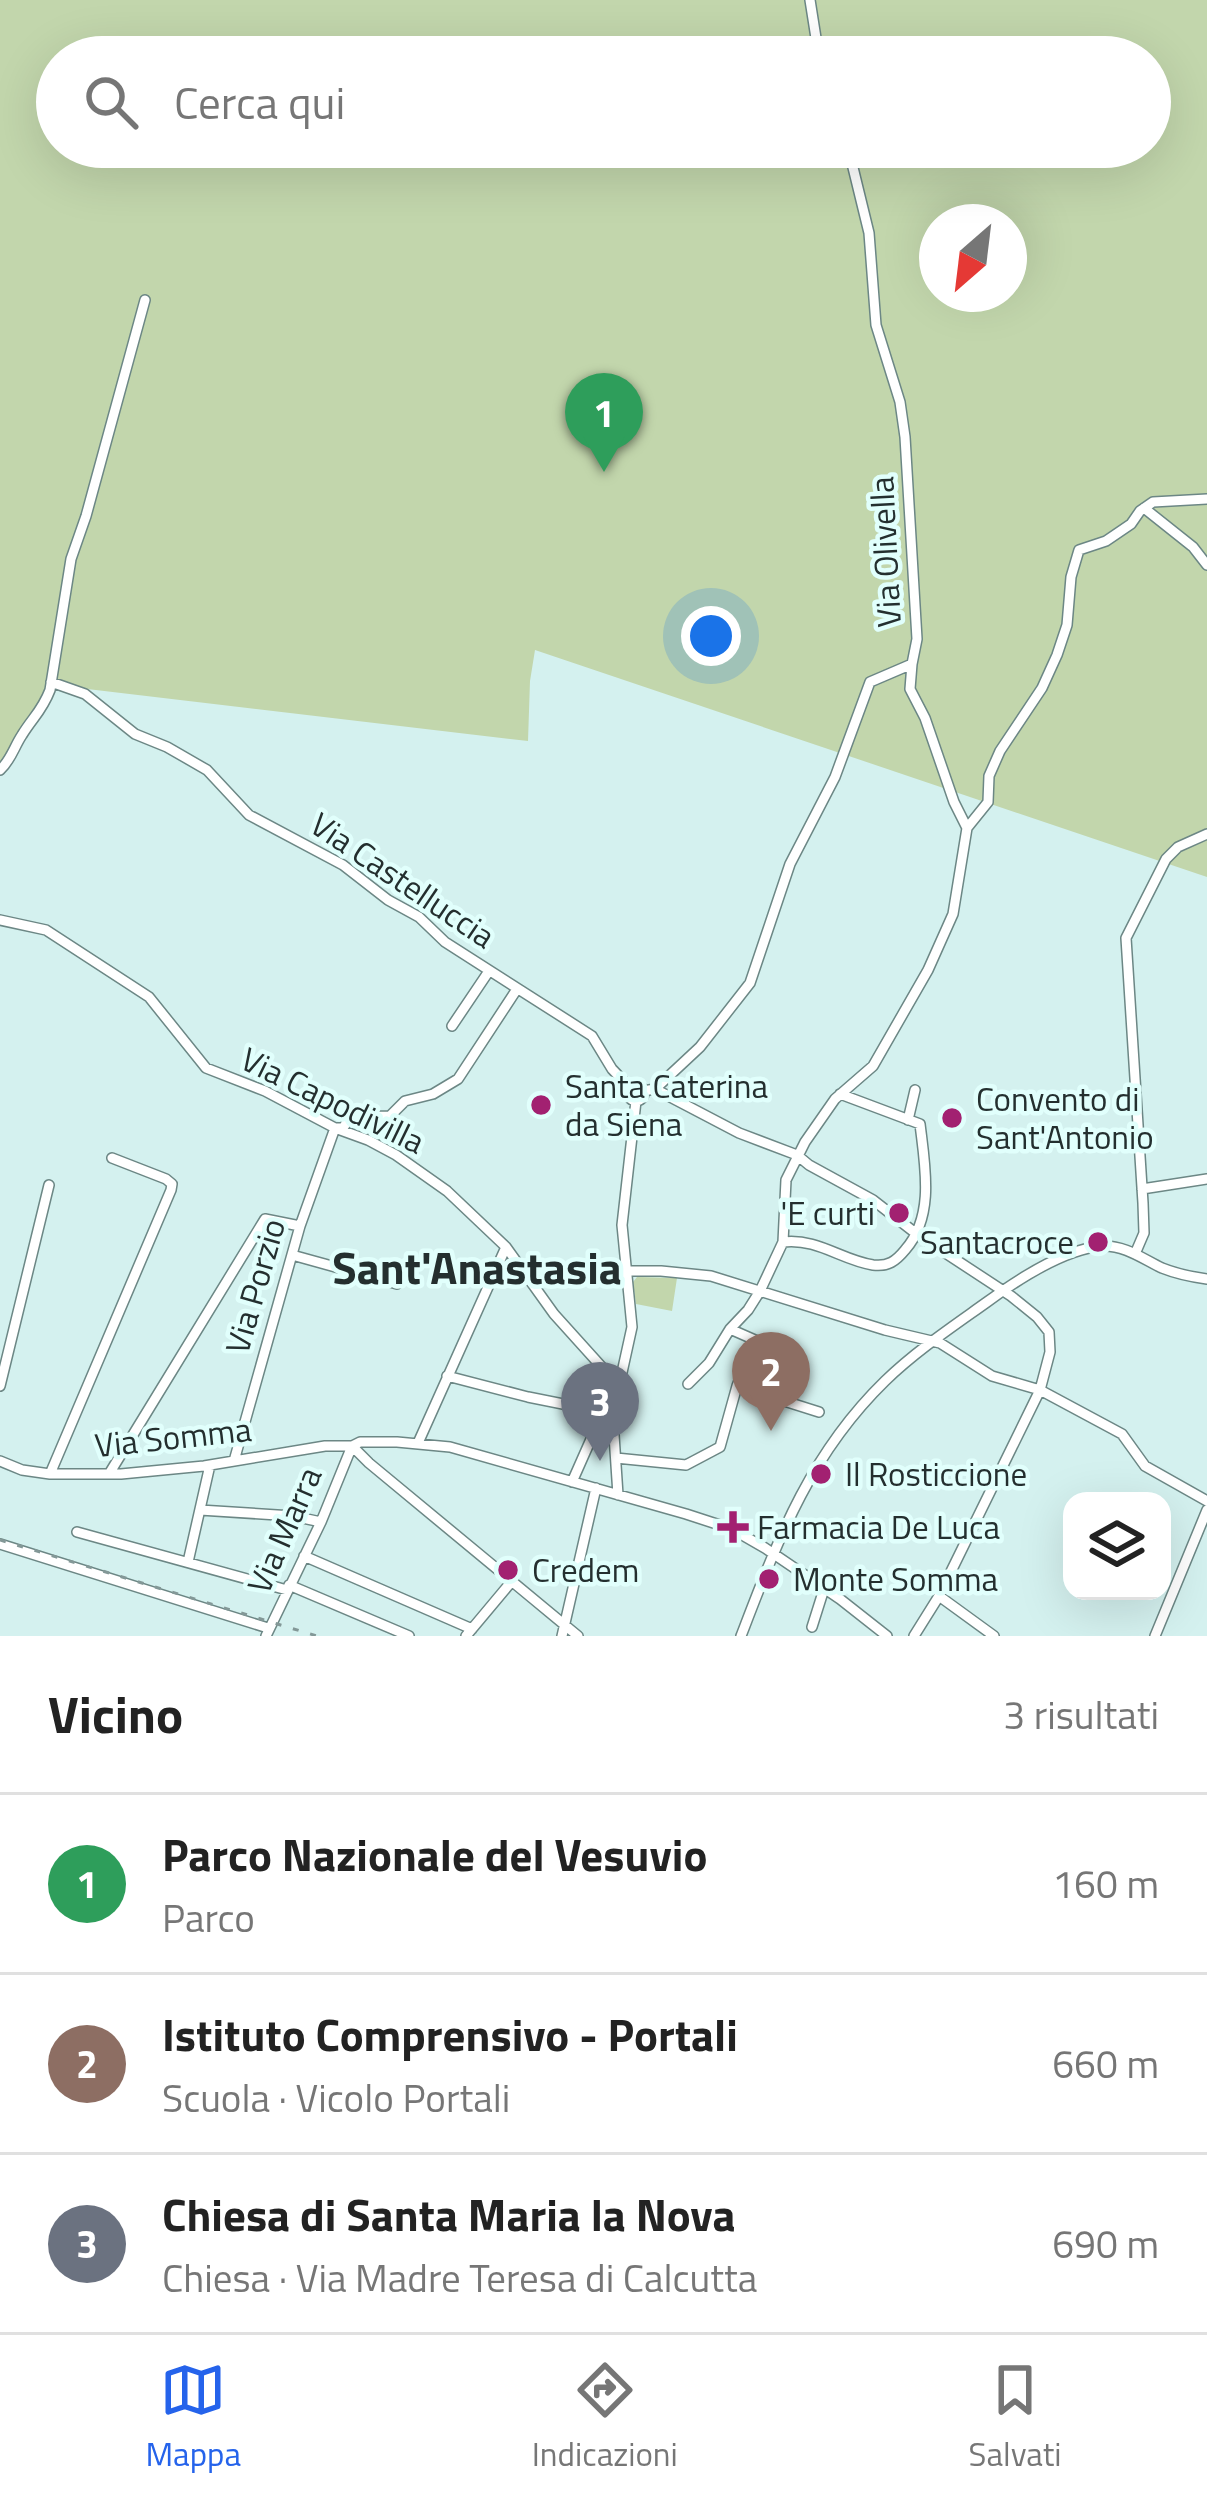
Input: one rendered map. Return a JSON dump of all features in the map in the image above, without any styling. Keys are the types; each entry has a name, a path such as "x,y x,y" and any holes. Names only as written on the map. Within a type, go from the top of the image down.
{"street":[{"path":"810,0 816,36"},
{"name":"Via Olivella","path":"636,1101 700,1047 750,983 790,864 835,777 870,682 911,664 917,639 905,436 900,402 876,325 869,233 853,168"},
{"path":"0,770 42,710 51,682 71,559 145,300"},
{"path":"688,1384 709,1363 760,1291 783,1242 785,1187 797,1155 827,1109 880,1056 946,935 967,828 988,802 988,776 1057,655 1067,625 1070,578 1079,550 1106,541 1153,502 1207,499"},
{"path":"1144,508 1193,547 1207,565"},
{"path":"911,664 910,689 967,828"},
{"name":"Via Castelluccia","path":"51,682 85,694 135,734 207,770 249,815 343,865 419,917 445,942 592,1036 636,1101"},
{"path":"1135,1253 1144,1233 1126,938 1166,859 1178,847 1207,834"},
{"name":"Via Capodivilla","path":"0,920 46,930 139,988 206,1068 368,1140 447,1191 506,1247 554,1314 615,1376"},
{"path":"452,1026 489,970"},
{"path":"335,1128 343,1128 354,1117 390,1115 405,1101 433,1094 458,1079 517,989"},
{"path":"630,1088 637,1085 797,1155 884,1207 1037,1317 1049,1332 1050,1352 1040,1390 939,1596 914,1636"},
{"path":"908,1120 915,1090"},
{"path":"783,1242 825,1247 884,1265 891,1264 918,1234 925,1164 920,1124 840,1094"},
{"path":"572,1482 632,1337 622,1225 636,1101"},
{"name":"Via Porzio","path":"234,1461 300,1226 335,1128"},
{"path":"50,1474 171,1190 166,1179 112,1157"},
{"path":"1142,1189 1207,1179"},
{"path":"0,1386 49,1186"},
{"path":"109,1474 265,1220 300,1226"},
{"path":"741,1636 772,1553 814,1470 839,1432 885,1381 931,1341 1058,1258 1102,1246 1119,1247 1160,1267 1207,1280"},
{"path":"418,1444 506,1247"},
{"path":"292,1255 398,1283"},
{"path":"627,1271 712,1276 940,1343 992,1376 1040,1390 1122,1434 1145,1466 1207,1501"},
{"path":"616,1458 686,1465 720,1447 736,1386 755,1340 730,1329"},
{"path":"447,1376 603,1412"},
{"path":"615,1376 618,1495"},
{"path":"736,1386 819,1412"},
{"name":"Via Somma","path":"0,1460 22,1470 50,1474 152,1473 360,1442 450,1447 721,1525 772,1553 887,1636"},
{"path":"352,1446 564,1631 578,1636"},
{"name":"Via Marra","path":"267,1632 352,1446"},
{"path":"188,1562 210,1465"},
{"path":"564,1631 596,1488"},
{"path":"200,1510 321,1522"},
{"path":"1155,1636 1207,1510"},
{"path":"77,1532 288,1588 410,1636"},
{"path":"0,1544 267,1632"},
{"path":"304,1556 469,1632 512,1581"},
{"path":"812,1627 824,1588"},
{"path":"939,1596 994,1636"}],"green space":[{"path":"0,0 1207,0 1207,877 535,650 528,741 55,688 0,768"},
{"path":"637,1277 677,1278 672,1311 636,1304 633,1282"}],"railway":[{"path":"0,1540 317,1636"}],"place":[{"name":"Parco Nazionale del Vesuvio","path":"604,472"},
{"name":"Santa Caterina da Siena","path":"541,1105"},
{"name":"Convento di Sant'Antonio","path":"952,1118"},
{"name":"'E curti","path":"899,1213"},
{"name":"Santacroce","path":"1098,1242"},
{"name":"Istituto Comprensivo - Portali","path":"771,1431"},
{"name":"Chiesa di Santa Maria la Nova","path":"600,1461"},
{"name":"Il Rosticcione","path":"821,1474"},
{"name":"Farmacia De Luca","path":"733,1527"},
{"name":"Credem","path":"508,1570"},
{"name":"Monte Somma","path":"769,1579"}],"district":[{"name":"Sant'Anastasia","path":"477,1267"}]}
